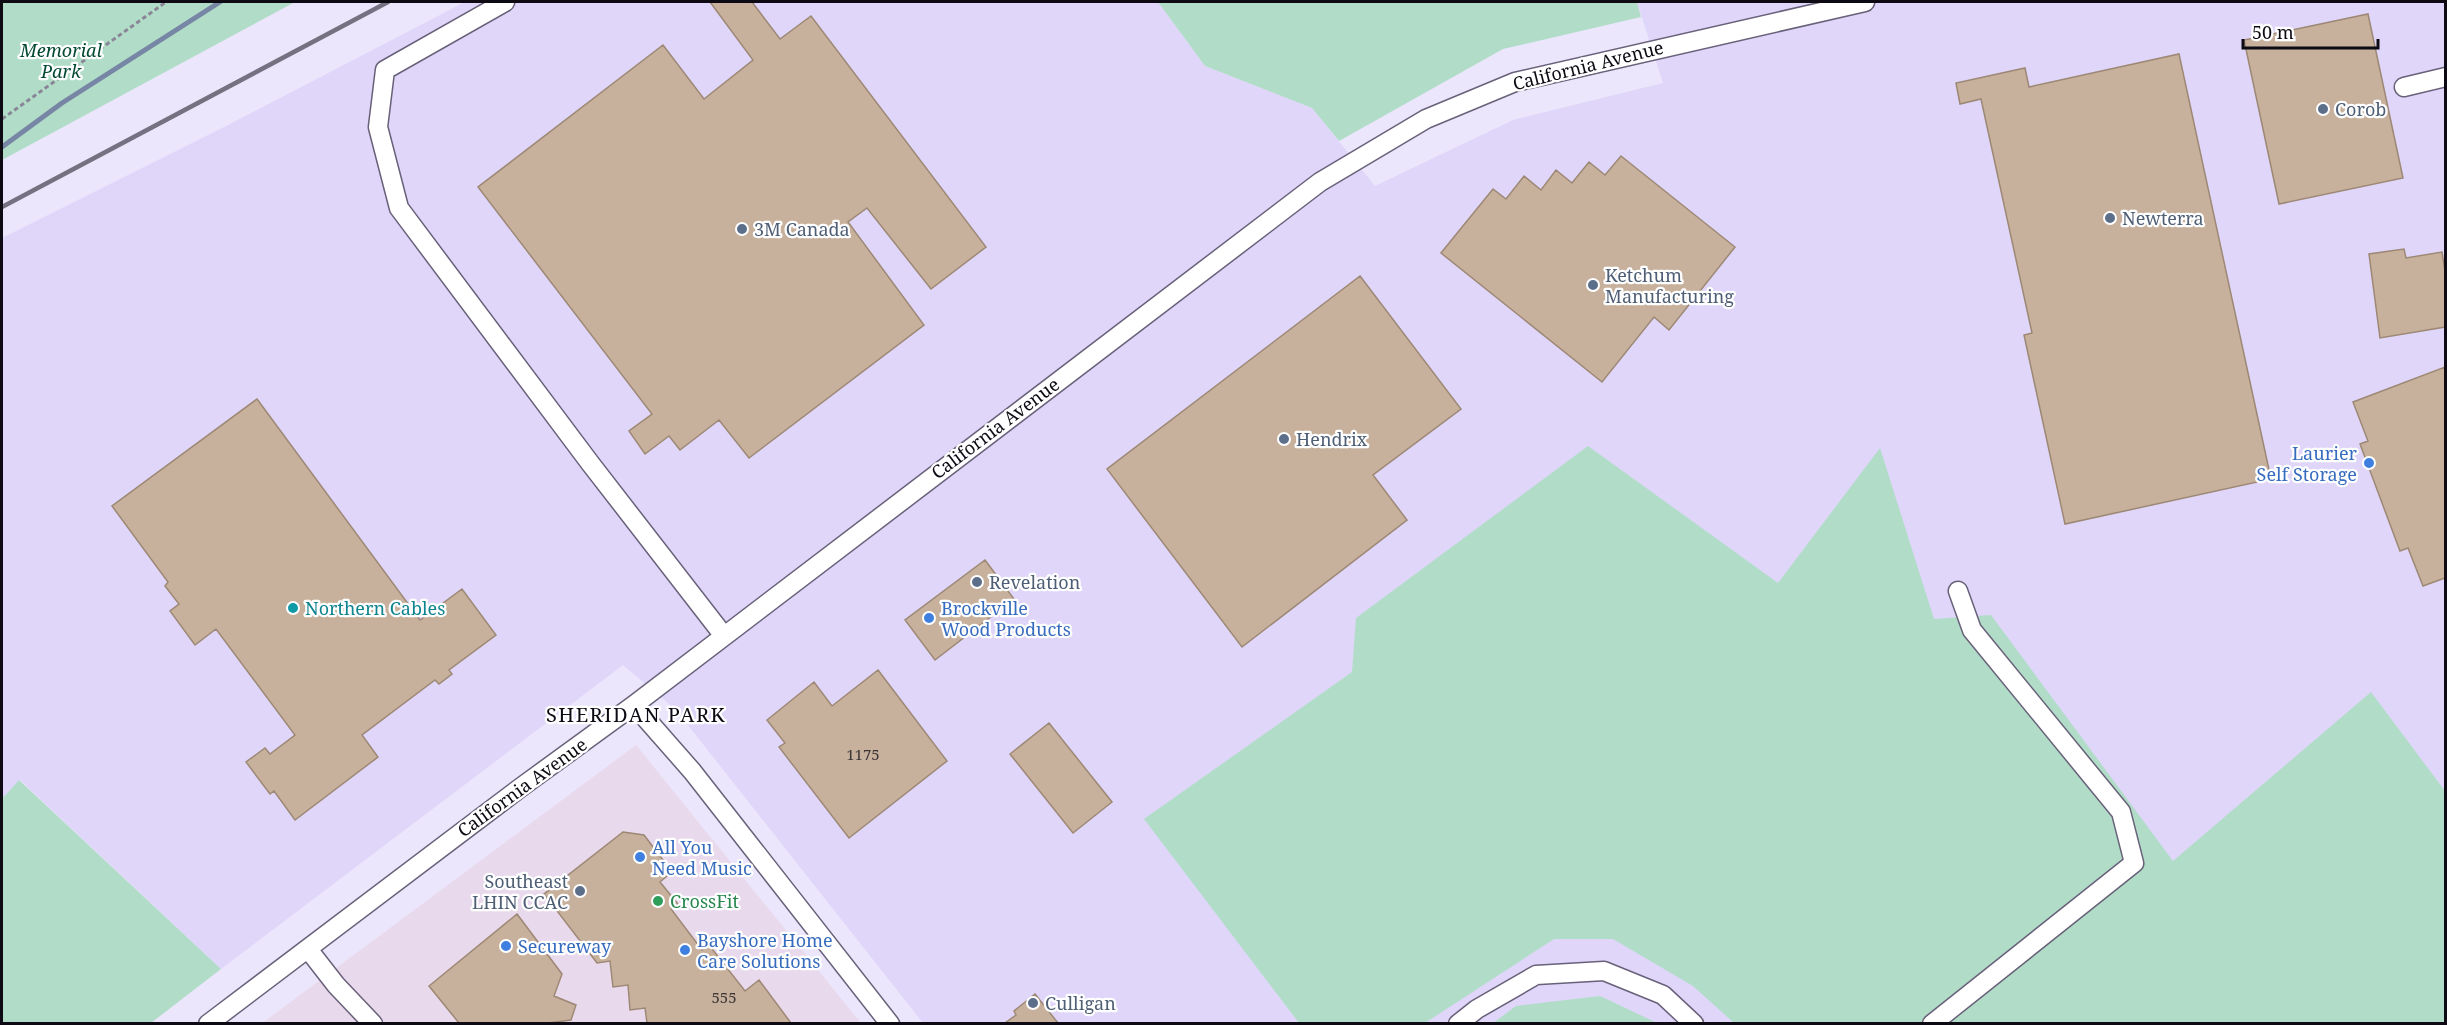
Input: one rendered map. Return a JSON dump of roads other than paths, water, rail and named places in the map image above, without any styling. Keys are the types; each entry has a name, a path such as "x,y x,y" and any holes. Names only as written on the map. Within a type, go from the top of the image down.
{"street":[{"path":"505,2 385,70 378,127 399,208 590,463 724,636"},
{"name":"California Avenue","path":"208,1023 634,705 1320,182 1426,119 1515,82 1865,2"},
{"path":"2404,87 2445,77"},
{"path":"1932,1023 2134,863 2121,812 1972,630 1958,591"},
{"path":"634,705 692,771 890,1023"},
{"path":"308,949 336,985 372,1023"},
{"path":"1458,1023 1477,1009 1536,975 1604,971 1663,995 1694,1023"}],"waterway":[{"path":"2,147 62,103 220,2"}],"railway":[{"path":"2,207 388,2"}],"place":[{"name":"Corob","path":"2323,109"},
{"name":"Newterra","path":"2110,218"},
{"name":"3M Canada","path":"742,229"},
{"name":"Ketchum Manufacturing","path":"1593,285"},
{"name":"Hendrix","path":"1284,439"},
{"name":"Laurier Self Storage","path":"2369,463"},
{"name":"Revelation","path":"977,582"},
{"name":"Northern Cables","path":"293,608"},
{"name":"Brockville Wood Products","path":"929,618"},
{"name":"All You Need Music","path":"640,857"},
{"name":"Southeast LHIN CCAC","path":"580,891"},
{"name":"CrossFit","path":"658,901"},
{"name":"Secureway","path":"506,946"},
{"name":"Bayshore Home Care Solutions","path":"685,950"},
{"name":"Culligan","path":"1033,1003"}],"district":[{"name":"SHERIDAN PARK","path":"636,714"}],"park label":[{"name":"Memorial Park","path":"61,60"}]}
